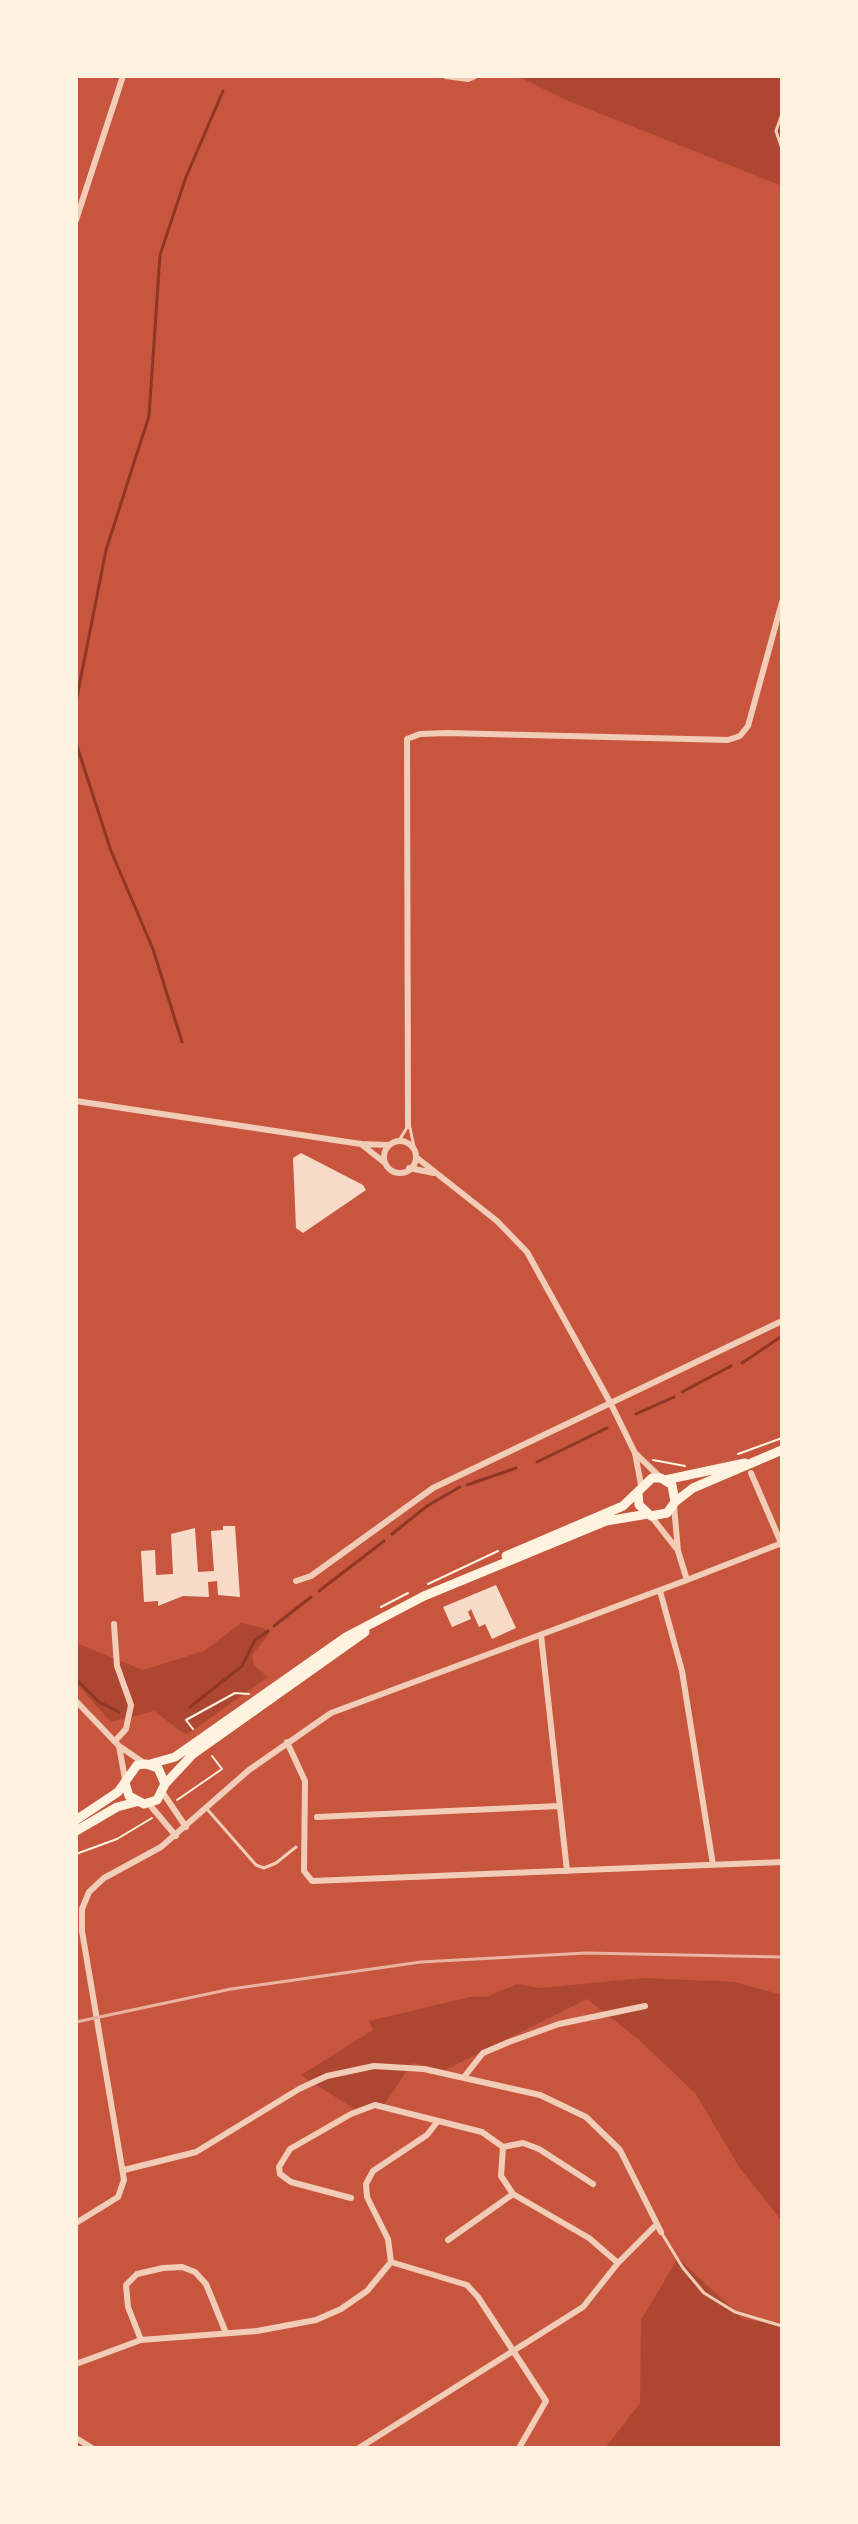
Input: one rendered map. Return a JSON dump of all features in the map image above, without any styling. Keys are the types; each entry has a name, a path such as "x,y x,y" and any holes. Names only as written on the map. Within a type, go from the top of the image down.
{"main road":[{"path":"478,1572 617,1517 664,1515 693,1488 750,1468 782,1450"},
{"path":"76,1820 109,1799 133,1768 175,1757 346,1637 523,1547 614,1511 648,1480 750,1468"},
{"path":"663,1479 674,1489 674,1504"},
{"path":"640,1489 639,1505 650,1515"},
{"path":"76,1831 117,1807 136,1802 149,1804 193,1754 376,1622"},
{"path":"148,1764 161,1772 164,1789"},
{"path":"125,1781 126,1792 136,1802"}],"street":[{"path":"76,220 123,76"},
{"path":"446,76 475,76"},
{"path":"408,1126 407,739 420,734 447,733 728,740 740,736 748,726 782,602"},
{"path":"76,1101 361,1144 406,1142 434,1173 497,1221 527,1252 635,1453 640,1489"},
{"path":"361,1144 396,1171 409,1168 434,1173"},
{"path":"385,1163 384,1156 389,1145"},
{"path":"409,1168 416,1154"},
{"path":"296,1581 311,1576 433,1488 782,1321"},
{"path":"635,1453 663,1479"},
{"path":"76,2223 118,2197 124,2170 86,1962 81,1918 89,1892 104,1878 147,1856 176,1836 236,1780 331,1713 782,1544 750,1468"},
{"path":"674,1504 678,1551 687,1580"},
{"path":"650,1515 678,1551"},
{"path":"660,1591 682,1671 713,1865"},
{"path":"114,1624 117,1666 131,1705 126,1729 117,1744 125,1781"},
{"path":"541,1635 567,1871"},
{"path":"76,1701 117,1744 148,1764"},
{"path":"287,1742 305,1781 304,1871 312,1881 782,1862"},
{"path":"164,1789 186,1827"},
{"path":"149,1804 176,1836"},
{"path":"317,1817 559,1806"},
{"path":"76,1964 86,1962"},
{"path":"464,2077 483,2053 509,2042 559,2024 645,2006"},
{"path":"124,2170 196,2152 299,2089 338,2072 390,2066 464,2077 540,2095 586,2117 620,2150 661,2232"},
{"path":"351,2198 291,2182 280,2174 282,2159 305,2139 375,2105 482,2132 503,2147 523,2143 539,2149 593,2184"},
{"path":"76,2364 141,2340 226,2333 316,2320 367,2291 391,2262 388,2239 367,2197 366,2184 373,2171 427,2135 438,2121"},
{"path":"503,2147 501,2176 513,2194 589,2238 618,2263"},
{"path":"448,2240 513,2194"},
{"path":"359,2448 583,2307 618,2263 657,2224"},
{"path":"391,2262 467,2285 513,2350 546,2401 519,2448"},
{"path":"141,2340 128,2307 126,2285 137,2274 163,2268 182,2267 195,2272 206,2284 226,2333"},
{"path":"76,2438 92,2448"}],"lane":[{"path":"782,114 776,131 782,149"},
{"path":"398,1142 408,1126"},
{"path":"408,1126 416,1154"},
{"path":"207,1809 256,1865 264,1868 276,1863 296,1847"},
{"path":"661,2232 683,2268 704,2293 735,2312 782,2326"}],"path":[{"path":"726,1458 782,1438"},
{"path":"650,1461 688,1466"},
{"path":"193,1729 186,1720 235,1693 249,1695"},
{"path":"174,1802 222,1769 212,1756"},
{"path":"76,1854 117,1839 153,1818"}],"shaded area":[{"path":"517,76 782,76 782,186 566,100"},
{"path":"241,1623 263,1628 270,1633 252,1655 254,1665 268,1677 186,1735 154,1711 111,1722 76,1683 76,1643 143,1670 204,1651"},
{"path":"645,1978 735,1982 782,1995 782,2221 739,2167 696,2094 638,2039 587,1999 445,2070 412,2063 382,2108 356,2110 301,2075 373,2030 369,2021 470,1997 486,1997 517,1984 540,1988"},
{"path":"678,2258 743,2319 782,2325 782,2448 605,2448 640,2403 641,2320"}],"building":[{"path":"301,1153 363,1185 366,1190 303,1233 296,1228 293,1158"},
{"path":"223,1526 235,1526 240,1597 218,1595 217,1581 208,1582 209,1597 183,1596 158,1606 158,1601 144,1602 141,1551 155,1550 156,1575 173,1574 171,1534 195,1528 198,1572 214,1571 211,1531 223,1530"},
{"path":"496,1585 516,1628 492,1639 485,1624 479,1627 471,1609 468,1612 471,1619 452,1627 443,1607"}],"waterway":[{"path":"76,702 106,550 149,416 160,255 186,177 223,91"},
{"path":"76,743 111,851 153,949 182,1042"},
{"path":"742,1363 782,1336"},
{"path":"682,1392 731,1366"},
{"path":"636,1414 674,1397"},
{"path":"537,1462 607,1428"},
{"path":"467,1485 516,1468"},
{"path":"392,1534 427,1506 460,1487"},
{"path":"319,1591 384,1541"},
{"path":"274,1626 311,1597"},
{"path":"190,1707 242,1666 255,1640 268,1631"},
{"path":"76,1679 99,1702 119,1712"}],"railway":[{"path":"76,2022 231,1989 421,1962 586,1953 782,1957"}]}
